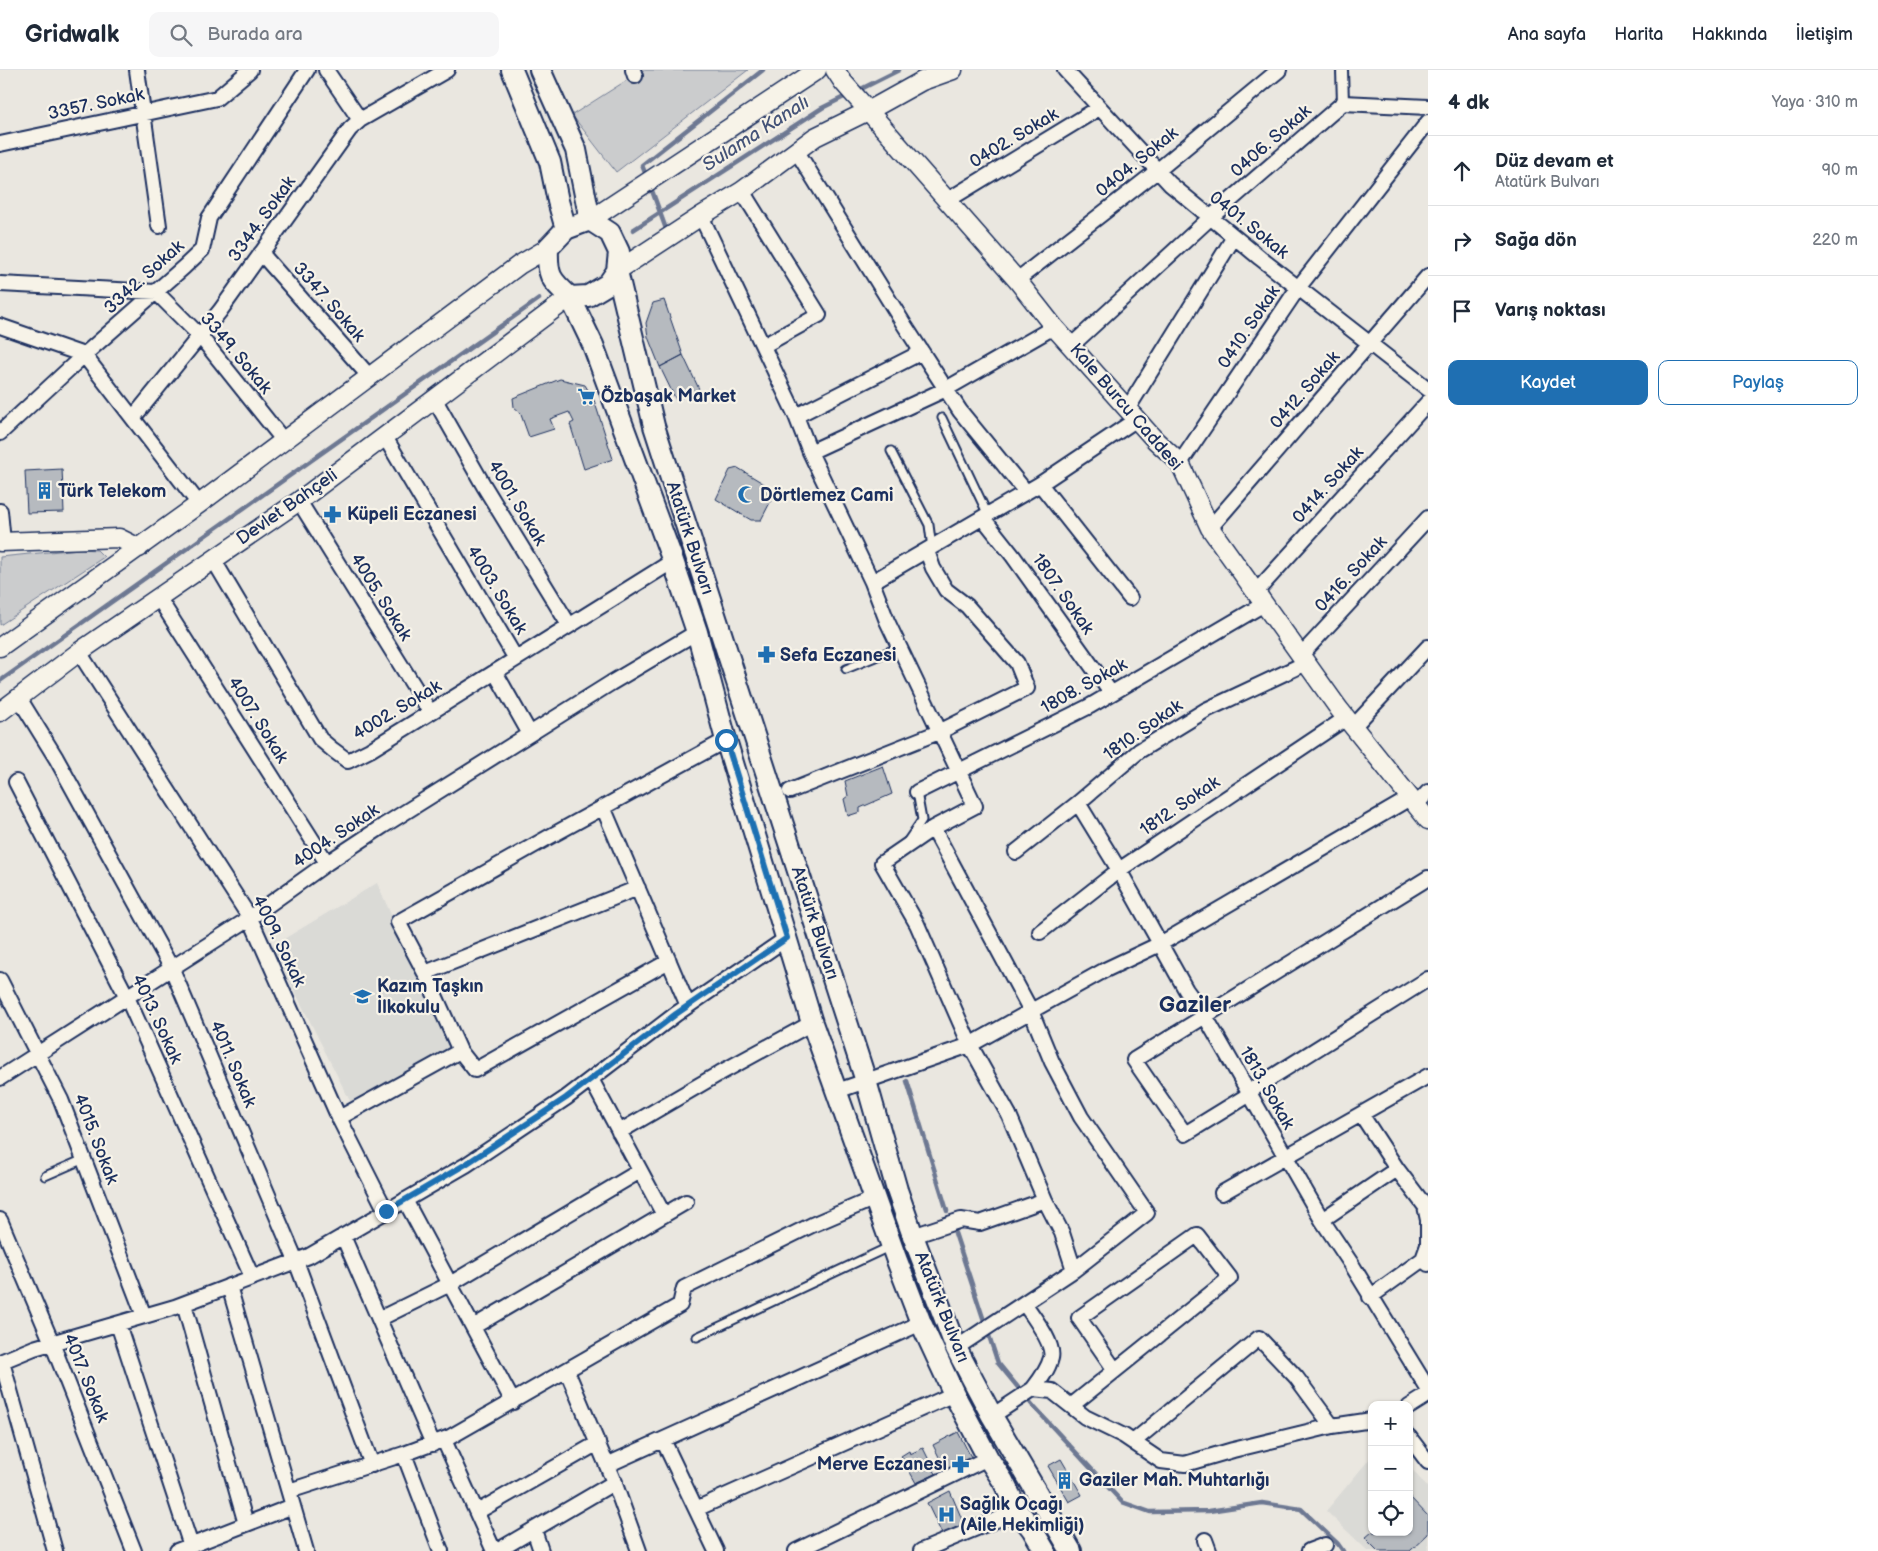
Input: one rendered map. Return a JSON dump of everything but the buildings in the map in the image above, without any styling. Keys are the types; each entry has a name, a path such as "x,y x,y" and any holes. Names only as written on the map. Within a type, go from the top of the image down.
{"main road":[{"path":"512,70 550,162 566,229"},
{"path":"540,70 576,150 590,220 610,233 619,252 617,271 608,284 588,296 570,297 554,283 547,266 548,248 566,229 590,220"},
{"name":"Atatürk Bulvarı","path":"617,271 654,426 866,1081 897,1190 913,1236 956,1348 992,1416 1071,1551"},
{"name":"Atatürk Bulvarı","path":"570,297 594,345 673,561 697,632 726,740 812,1023 891,1246 921,1323 954,1394 1018,1511 1032,1529 1045,1551"}],"street":[{"path":"137,70 160,226"},
{"name":"3357. Sokak","path":"0,144 217,98 250,70"},
{"name":"3342. Sokak","path":"0,433 202,250 209,218 307,70"},
{"path":"326,70 360,120"},
{"name":"3344. Sokak","path":"133,418 220,311 350,129 360,120 448,70"},
{"path":"590,220 818,70"},
{"path":"617,271 742,191 815,136 868,111 919,75 953,70"},
{"name":"0401. Sokak","path":"1065,70 1170,184 1298,288 1428,389"},
{"name":"0404. Sokak","path":"1017,280 1157,171 1279,70"},
{"path":"1342,70 1343,103 1428,107"},
{"name":"Kale Burcu Caddesi","path":"839,76 1017,280 1054,327 1133,413 1155,440 1180,463 1210,528 1350,722 1428,820"},
{"name":"0406. Sokak","path":"1072,345 1210,218 1343,103"},
{"name":"0402. Sokak","path":"948,200 1099,108"},
{"name":"0410. Sokak","path":"1180,463 1298,288 1428,122"},
{"path":"796,150 960,411 1026,492"},
{"path":"742,191 819,315 763,346"},
{"path":"701,216 796,416 810,452 975,806 933,828 882,863 918,924 970,1044 1010,1115 1045,1200 1062,1233 1074,1270"},
{"path":"872,582 930,550 1040,484 1133,413 1234,237"},
{"path":"0,647 199,504 519,265 548,248"},
{"name":"3347. Sokak","path":"261,253 369,376"},
{"name":"0412. Sokak","path":"1210,528 1428,276"},
{"path":"0,284 156,292"},
{"name":"3349. Sokak","path":"156,292 200,336 284,441"},
{"name":"Devlet Bahçeli","path":"0,712 79,652 299,500 435,400 570,297"},
{"path":"0,326 84,355 199,504"},
{"path":"810,452 946,389 1054,327"},
{"path":"796,416 922,352"},
{"name":"4001. Sokak","path":"435,400 484,486 569,625"},
{"name":"0414. Sokak","path":"1260,598 1428,402"},
{"name":"4003. Sokak","path":"385,437 516,659"},
{"path":"1040,484 1130,598"},
{"name":"4005. Sokak","path":"299,500 430,712"},
{"path":"0,511 2,542 119,538 139,548"},
{"name":"1807. Sokak","path":"985,516 1111,693"},
{"name":"0416. Sokak","path":"1304,659 1428,518"},
{"path":"790,791 939,732 1026,688 1017,663 967,606 946,590 933,568 930,550"},
{"name":"4002. Sokak","path":"213,559 320,739 348,761 370,750 673,561"},
{"name":"4007. Sokak","path":"158,597 327,863"},
{"name":"1808. Sokak","path":"917,792 958,773 1111,693 1260,598"},
{"name":"4004. Sokak","path":"0,1078 250,918 327,863 611,683 697,632"},
{"name":"1812. Sokak","path":"1040,932 1119,870 1350,722 1428,647"},
{"name":"4009. Sokak","path":"79,652 250,918 340,1118 386,1211"},
{"name":"1810. Sokak","path":"1016,852 1139,751 1198,715 1304,659"},
{"path":"495,672 530,734"},
{"name":"4011. Sokak","path":"18,698 56,758 172,969 296,1261 372,1465"},
{"path":"669,961 475,1070 460,1051 425,973 398,922 726,740"},
{"name":"4013. Sokak","path":"16,782 127,997 252,1277"},
{"path":"837,1091 970,1044 1105,970 1160,944 1428,792"},
{"name":"1813. Sokak","path":"1078,803 1119,870 1186,990 1205,1016 1322,1220 1352,1265 1428,1389"},
{"path":"603,807 688,1006"},
{"path":"933,828 1031,1011 1052,1062 1081,1117 1147,1213 1055,1284 956,1348"},
{"path":"1428,878 1134,1060 1185,1134 1428,979"},
{"path":"425,973 638,888"},
{"path":"55,1551 1,1362 34,1348 184,1304 309,1256 466,1164 566,1098 688,1006 787,938"},
{"name":"4015. Sokak","path":"0,980 61,1100 144,1316"},
{"path":"619,1132 720,1073 812,1023"},
{"path":"340,1118 460,1051"},
{"path":"1222,1193 1427,1078"},
{"path":"591,1079 664,1215"},
{"path":"1361,1114 1397,1170 1425,1206 1428,1220 1426,1262 1370,1297"},
{"path":"1322,1220 1397,1170"},
{"path":"379,1319 450,1284 640,1171"},
{"path":"289,1492 438,1442 513,1402 680,1305 684,1288 812,1225 875,1198"},
{"path":"405,1200 513,1402"},
{"path":"913,1236 961,1220 980,1223 1045,1200"},
{"path":"473,1327 686,1202"},
{"name":"4017. Sokak","path":"0,1220 52,1343 134,1551"},
{"path":"1070,1406 1115,1370 1230,1278 1197,1235 1079,1318 1115,1370"},
{"path":"343,1236 379,1319 438,1442 477,1512 496,1551 615,1482"},
{"path":"229,1286 306,1551"},
{"path":"992,1416 1032,1390 1044,1376 1052,1358 1052,1348 1024,1303"},
{"path":"184,1304 246,1524"},
{"path":"607,1465 921,1323"},
{"path":"118,1324 190,1546"},
{"path":"1133,1442 1258,1338 1296,1377 1332,1426"},
{"path":"567,1371 615,1482 639,1551"},
{"path":"1032,1390 1052,1391 1085,1417 1133,1442 1161,1461 1185,1464 1233,1450 1332,1426 1368,1421"},
{"path":"696,1509 954,1394"},
{"path":"1413,1404 1428,1395"},
{"path":"663,1440 716,1551"},
{"path":"1413,1442 1428,1462"},
{"path":"477,1512 598,1443"},
{"path":"404,1454 439,1550"},
{"path":"796,1551 988,1458"},
{"path":"177,1551 293,1506"},
{"path":"921,1551 1018,1511"},
{"path":"534,1530 541,1551"},
{"path":"1309,1551 1325,1545"}],"lane":[{"path":"942,418 985,516"},
{"path":"891,451 929,525 930,550"},
{"path":"846,668 900,647"},
{"path":"902,849 922,820 917,792"},
{"path":"45,1176 84,1159"},
{"path":"697,1337 891,1246"}],"shaded area":[{"path":"643,70 748,70 616,172 572,115"},
{"path":"79,549 97,550 104,557 0,625 0,557"},
{"name":"Kazım Taşkın İlkokulu","path":"377,883 450,1047 351,1103 272,946"},
{"path":"1368,1461 1368,1536 1413,1536 1413,1471 1428,1488 1428,1551 1368,1551 1326,1511"}],"waterway":[{"path":"647,178 642,165 763,70"},
{"name":"Sulama Kanalı","path":"857,91 899,70"},
{"name":"Sulama Kanalı","path":"633,230 822,108 850,94"},
{"path":"650,185 666,229"},
{"path":"0,681 539,299"},
{"path":"907,1081 947,1211"},
{"path":"955,1233 998,1363 1034,1407 1122,1502 1150,1512 1209,1511 1262,1503 1301,1509 1343,1551"}],"place":[{"name":"Özbaşak Market","path":"587,396"},
{"name":"Türk Telekom","path":"44,491"},
{"name":"Dörtlemez Cami","path":"746,495"},
{"name":"Küpeli Eczanesi","path":"333,514"},
{"name":"Sefa Eczanesi","path":"766,655"},
{"name":"Kazım Taşkın İlkokulu","path":"363,996"},
{"name":"Merve Eczanesi","path":"961,1464"},
{"name":"Gaziler Mah. Muhtarlığı","path":"1065,1480"},
{"name":"Sağlık Ocağı (Aile Hekimliği)","path":"946,1514"}],"district":[{"name":"Gaziler","path":"1195,1005"}],"route":[{"path":"386,1211 466,1164 566,1098 676,1014 787,938 726,740"}]}
